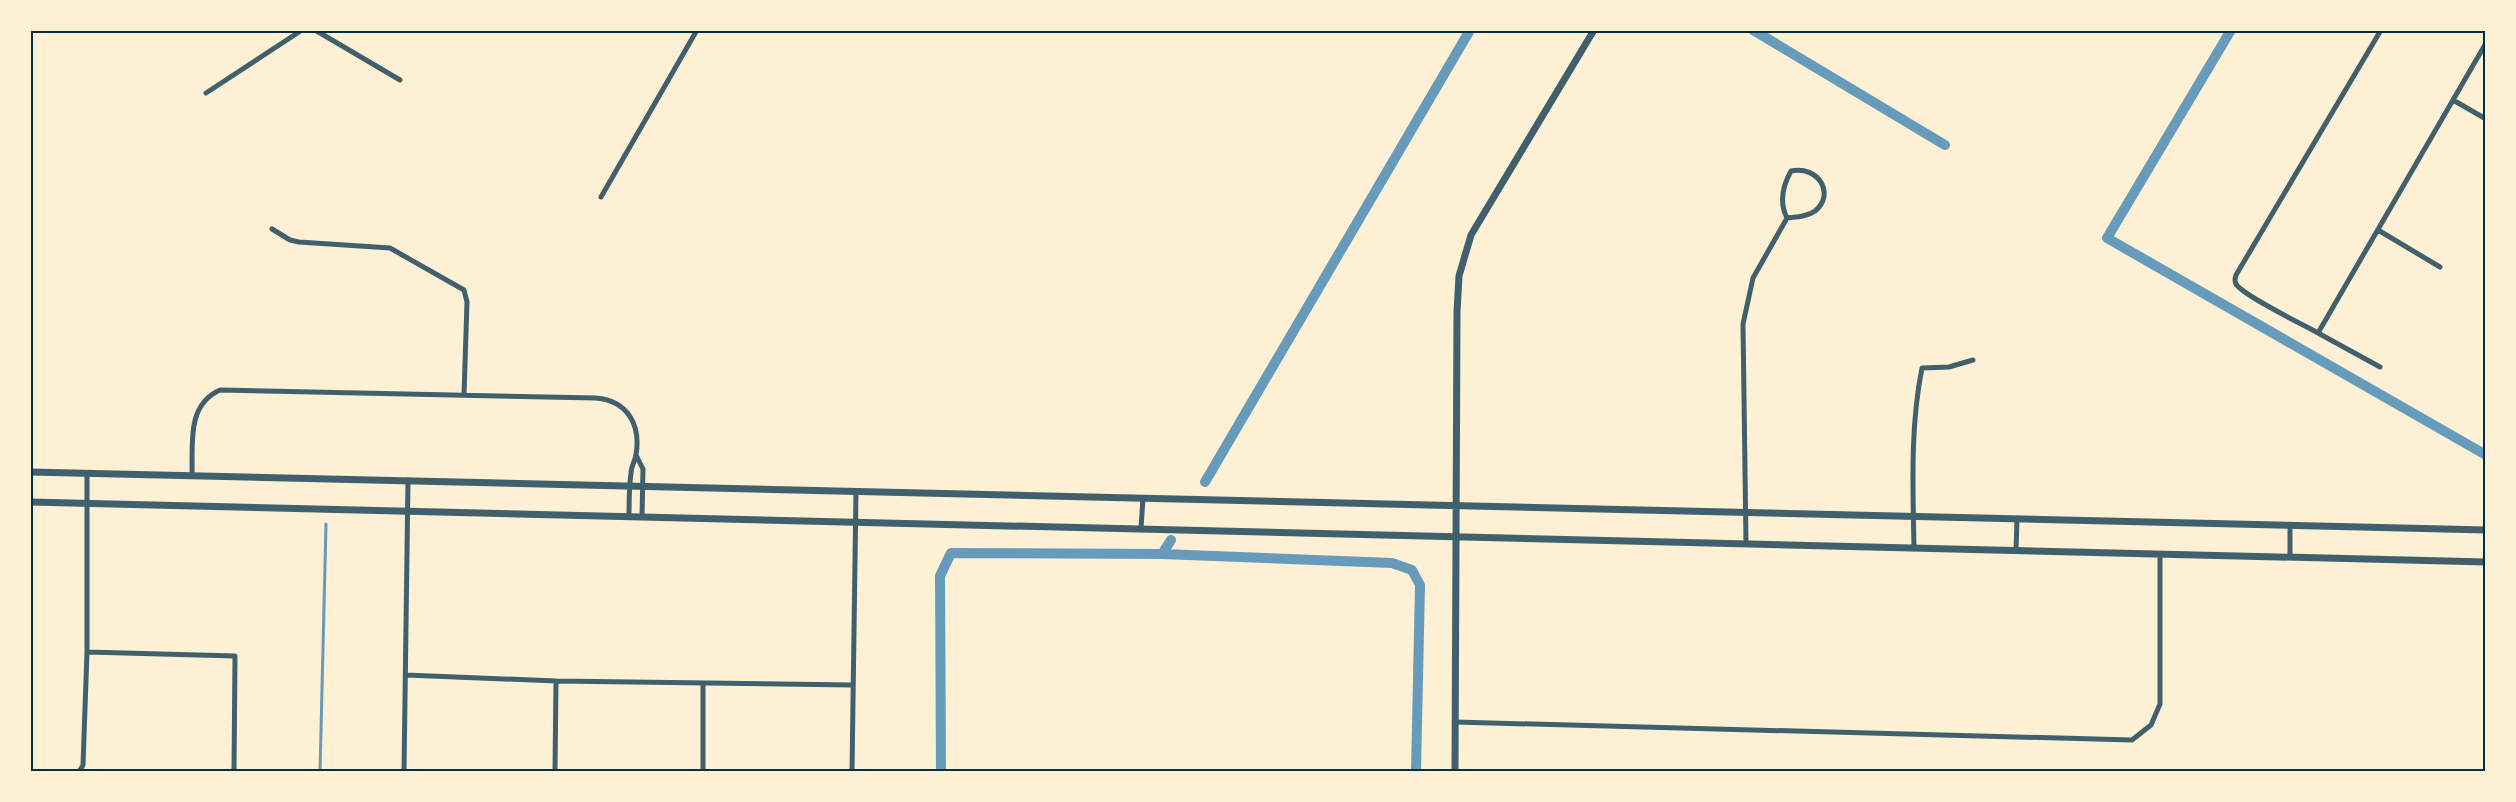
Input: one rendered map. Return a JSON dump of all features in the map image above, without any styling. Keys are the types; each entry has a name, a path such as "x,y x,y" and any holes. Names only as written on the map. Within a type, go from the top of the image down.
{"street":[{"path":"206,93 302,30"},
{"path":"315,30 400,80"},
{"path":"601,196 697,30"},
{"path":"1455,772 1457,312 1460,276 1471,236 1594,30"},
{"path":"2380,368 2264,303 2237,286 2234,281 2381,30"},
{"path":"2318,333 2486,43"},
{"path":"2453,100 2486,119"},
{"path":"1802,169 1819,177 1823,185 1823,197 1815,211 1803,217 1787,218 1781,206 1785,182 1791,171 1802,169"},
{"path":"1746,543 1743,324 1753,278 1787,218"},
{"path":"272,229 290,240 299,242 373,245 397,250 464,290 467,297 464,395"},
{"path":"2378,230 2439,267"},
{"path":"1914,549 1915,427 1922,368 1949,367 1973,360"},
{"path":"192,476 195,416 205,399 220,390 596,398 611,400 623,407 632,418 637,436 636,455 631,472 629,516"},
{"path":"636,455 643,470 642,517"},
{"path":"30,472 2486,530"},
{"path":"79,772 83,765 87,652 87,473"},
{"path":"404,772 408,480"},
{"path":"852,772 856,491"},
{"path":"1141,528 1143,498"},
{"path":"30,502 1457,535 1914,549 2486,562"},
{"path":"2016,551 2017,519"},
{"path":"2290,525 2290,557"},
{"path":"1455,722 2132,740 2151,725 2160,704 2160,554"},
{"path":"87,652 234,656 234,772"},
{"path":"406,675 556,681 852,685"},
{"path":"555,772 556,681"},
{"path":"703,683 703,772"}],"waterway":[{"path":"1205,482 1470,30"},
{"path":"1753,30 1945,145"},
{"path":"2231,30 2107,238 2486,455"},
{"path":"320,772 326,524"},
{"path":"1162,554 1171,540"},
{"path":"941,772 940,576 951,553 1162,554 1392,563 1412,570 1420,585 1416,772"}]}
